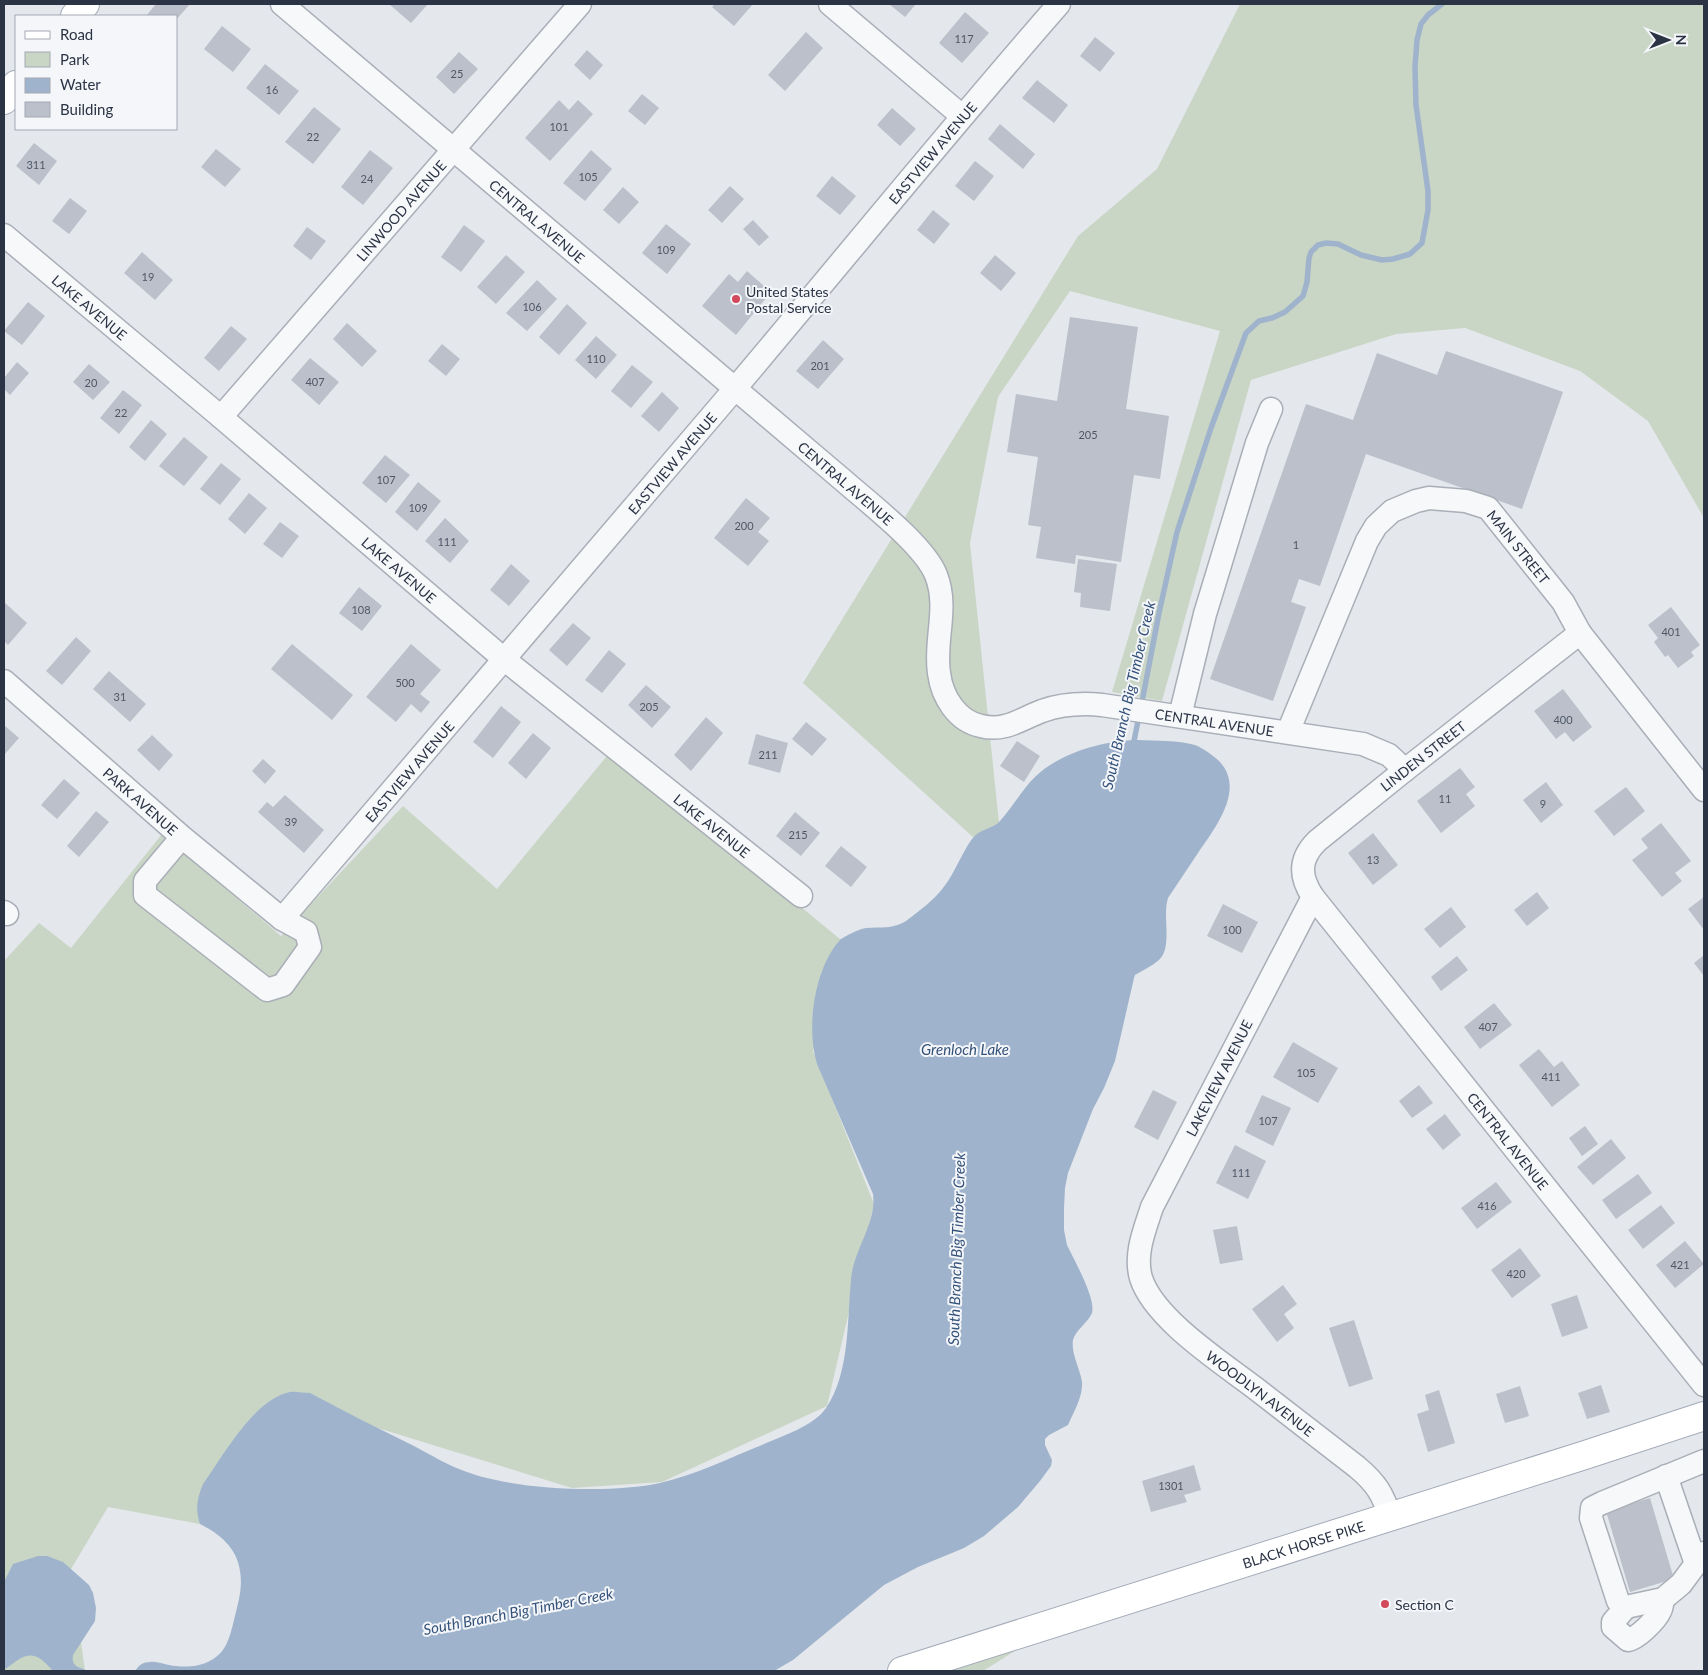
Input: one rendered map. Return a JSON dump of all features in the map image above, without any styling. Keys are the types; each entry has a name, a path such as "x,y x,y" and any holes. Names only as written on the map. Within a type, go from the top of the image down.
{"main road":[{"path":"76,15 85,4"},
{"path":"4,100 15,87"},
{"name":"BLACK HORSE PIKE","path":"902,1671 1704,1416"}],"street":[{"name":"CENTRAL AVENUE","path":"282,4 844,481 913,543 927,559 936,574 941,591 939,674 949,702 957,714 968,723 996,728 1009,726 1042,711 1074,704 1102,705 1363,744 1389,755 1405,770"},
{"name":"LINWOOD AVENUE","path":"221,417 580,4"},
{"path":"830,4 962,116"},
{"name":"EASTVIEW AVENUE","path":"282,919 505,660 735,389 962,116 1059,4"},
{"name":"LAKE AVENUE","path":"4,235 221,417 505,660 801,896"},
{"path":"1180,716 1210,596 1256,443 1272,410"},
{"name":"MAIN STREET","path":"1288,732 1367,541 1376,526 1392,512 1405,505 1429,498 1466,501 1488,508 1563,602 1580,633 1704,790"},
{"name":"LINDEN STREET","path":"1313,897 1307,887 1303,867 1309,849 1405,770 1580,633"},
{"name":"PARK AVENUE","path":"4,681 182,837 282,919 306,932 310,947 283,985 268,990 145,896 145,881 182,837"},
{"name":"CENTRAL AVENUE","path":"1313,897 1704,1385"},
{"name":"LAKEVIEW AVENUE","path":"1139,1264 1140,1244 1152,1207 1313,897"},
{"name":"WOODLYN AVENUE","path":"1139,1264 1140,1276 1146,1291 1162,1311 1194,1340 1375,1482 1390,1517"},
{"path":"1626,1607 1618,1601 1591,1518 1592,1508 1704,1461"},
{"path":"1663,1599 1660,1612 1632,1640 1628,1640 1613,1627 1613,1622 1626,1607 1663,1599 1681,1584 1700,1558 1664,1477"}],"green space":[{"path":"1240,4 1704,4 1704,518 1648,421 1580,371 1465,328 1396,334 1251,380 1162,701 1112,692 1220,331 1070,291 998,397 970,543 999,823 973,837 803,683 1078,236 1157,169"},
{"path":"611,751 840,939 813,1051 874,1204 827,1406 662,1482 572,1488 277,1397 200,1524 108,1507 71,1569 85,1671 4,1671 4,961 39,923 71,948 162,834 281,936 403,806 497,889"},
{"path":"1066,1619 983,1671 902,1671"}],"water":[{"name":"Grenloch Lake","path":"1138,740 1181,742 1195,745 1204,750 1218,760 1226,771 1230,783 1229,795 1225,808 1212,832 1168,898 1166,905 1166,939 1163,954 1159,960 1135,975 1115,1061 1093,1109 1068,1173 1065,1188 1064,1230 1067,1245 1089,1291 1093,1309 1091,1315 1076,1333 1073,1340 1073,1350 1081,1377 1082,1388 1078,1404 1068,1425 1045,1439 1045,1445 1052,1460 1051,1466 1018,1507 984,1536 964,1548 918,1567 884,1585 793,1660 774,1671 135,1671 141,1664 148,1662 185,1667 209,1662 226,1645 240,1596 240,1571 235,1555 221,1537 200,1524 197,1508 198,1499 203,1484 240,1430 264,1405 290,1392 310,1393 460,1470 511,1483 563,1488 615,1488 673,1480 788,1434 806,1425 821,1414 834,1394 843,1363 853,1269 872,1215 873,1205 873,1194 817,1064 814,1050 812,1034 814,1000 823,967 830,953 842,938 864,928 901,924 930,902 939,893 955,870 972,839 978,833 994,826 1000,821 1031,781 1046,768 1084,749 1112,742"},
{"path":"38,1556 47,1556 63,1562 89,1585 93,1593 96,1608 95,1621 73,1655 73,1662 76,1666 89,1671 53,1671 40,1658 34,1656 23,1657 4,1670 4,1582 13,1564"}],"building":[{"path":"156,4 190,4 178,18 178,15 147,15"},
{"path":"389,4 428,4 411,23"},
{"path":"715,4 753,4 734,26 712,7"},
{"path":"889,4 916,4 905,17"},
{"path":"965,12 989,33 962,63 939,43"},
{"path":"222,26 251,49 233,72 204,49"},
{"path":"806,32 823,48 785,91 768,75"},
{"path":"1095,37 1115,53 1100,72 1080,56"},
{"path":"587,50 603,65 590,80 574,65"},
{"path":"459,52 478,69 454,94 436,77"},
{"path":"265,64 299,91 279,115 246,88"},
{"path":"1037,80 1068,105 1054,123 1022,98"},
{"path":"642,94 659,108 645,125 628,111"},
{"path":"559,100 569,110 578,100 593,114 550,161 525,138"},
{"path":"314,107 341,129 313,164 285,142"},
{"path":"892,108 916,129 900,146 877,125"},
{"path":"1000,124 1035,154 1023,169 988,139"},
{"path":"34,143 57,161 39,185 16,166"},
{"path":"216,149 241,169 225,187 201,167"},
{"path":"370,150 393,168 363,205 341,187"},
{"path":"591,150 612,169 585,201 563,183"},
{"path":"975,161 994,176 974,201 955,186"},
{"path":"832,176 856,196 840,215 816,196"},
{"path":"730,186 744,199 722,223 708,210"},
{"path":"623,187 639,202 619,224 603,210"},
{"path":"70,198 87,211 69,234 52,221"},
{"path":"933,210 950,224 934,244 917,230"},
{"path":"753,220 769,237 759,246 743,229"},
{"path":"666,224 691,244 667,274 642,253"},
{"path":"464,225 485,241 461,272 441,257"},
{"path":"307,227 326,241 311,260 293,246"},
{"path":"142,252 173,280 155,300 124,273"},
{"path":"506,255 525,272 496,304 477,287"},
{"path":"995,255 1016,273 1001,291 980,273"},
{"name":"United States Postal Service","path":"747,271 771,292 736,335 702,306 729,274 738,282"},
{"path":"537,280 557,299 527,331 506,313"},
{"path":"28,302 45,316 22,345 4,331"},
{"path":"567,304 587,323 559,355 539,337"},
{"path":"1070,317 1138,327 1126,409 1169,416 1160,479 1134,475 1121,562 1076,555 1075,564 1036,558 1041,527 1028,525 1038,457 1007,452 1016,394 1057,401"},
{"path":"347,323 377,351 362,367 333,339"},
{"path":"231,326 247,339 219,371 204,358"},
{"path":"596,336 617,355 596,379 575,360"},
{"path":"823,340 844,359 818,389 796,371"},
{"path":"442,344 460,359 446,376 428,361"},
{"path":"1446,351 1563,392 1522,509 1366,454 1320,586 1299,579 1291,602 1306,607 1273,701 1210,679 1306,404 1353,420 1377,353 1437,375"},
{"path":"310,358 339,382 319,405 291,380"},
{"path":"17,362 29,373 10,395 4,389 4,378"},
{"path":"89,364 110,382 93,400 73,382"},
{"path":"632,365 653,382 631,408 611,391"},
{"path":"123,390 142,405 119,434 100,418"},
{"path":"662,392 679,408 659,432 641,416"},
{"path":"151,420 167,434 145,461 129,447"},
{"path":"184,437 208,457 184,486 159,466"},
{"path":"385,455 410,475 386,503 362,483"},
{"path":"221,463 241,479 220,505 200,489"},
{"path":"418,482 441,501 417,531 395,512"},
{"path":"249,493 267,508 245,534 228,519"},
{"path":"746,498 770,518 758,532 769,541 748,566 714,538"},
{"path":"445,518 469,541 450,563 425,541"},
{"path":"280,522 299,536 282,558 263,544"},
{"path":"1078,559 1117,564 1110,611 1080,607 1081,593 1074,592"},
{"path":"511,564 530,581 509,606 490,590"},
{"path":"359,587 382,606 362,631 339,613"},
{"path":"4,602 27,623 8,645 4,641"},
{"path":"1671,607 1700,645 1691,652 1694,656 1678,668 1668,655 1665,657 1654,642 1658,638 1648,625"},
{"path":"573,623 591,638 567,666 549,650"},
{"path":"76,637 91,651 62,685 46,671"},
{"path":"292,644 353,695 332,720 271,669"},
{"path":"411,644 441,670 420,694 430,702 421,713 411,704 396,722 366,697"},
{"path":"609,650 626,664 602,693 585,680"},
{"path":"109,671 146,704 130,722 93,689"},
{"path":"646,685 671,707 652,728 628,705"},
{"path":"1563,689 1592,727 1573,742 1565,732 1556,739 1534,711"},
{"path":"501,706 521,722 493,758 473,742"},
{"path":"706,717 723,733 691,771 674,755"},
{"path":"806,722 827,739 812,756 792,739"},
{"path":"4,725 19,738 4,755"},
{"path":"533,733 551,748 526,779 508,763"},
{"path":"756,734 788,743 780,773 748,764"},
{"path":"152,735 173,755 159,771 137,750"},
{"path":"1017,741 1040,756 1024,782 1000,766"},
{"path":"263,759 276,771 265,784 252,771"},
{"path":"1460,768 1475,787 1466,794 1475,806 1441,833 1417,801"},
{"path":"64,779 80,793 57,819 41,805"},
{"path":"1546,782 1563,805 1541,823 1523,800"},
{"path":"1626,787 1645,811 1614,836 1594,811"},
{"path":"285,795 324,830 304,853 258,812 267,802 273,807"},
{"path":"96,811 109,822 79,857 67,846"},
{"path":"795,812 820,833 801,856 776,836"},
{"path":"1661,823 1691,861 1675,873 1682,881 1662,897 1632,860 1648,848 1641,839"},
{"path":"1373,833 1398,865 1373,885 1348,853"},
{"path":"841,846 867,867 851,887 825,866"},
{"path":"1537,892 1549,908 1527,926 1514,910"},
{"path":"1704,897 1704,930 1688,909"},
{"path":"1223,904 1258,922 1242,953 1207,936"},
{"path":"1451,907 1466,927 1440,948 1424,929"},
{"path":"1704,955 1704,976 1694,963"},
{"path":"1457,956 1468,970 1441,991 1431,977"},
{"path":"1494,1003 1512,1025 1480,1049 1464,1027"},
{"path":"1293,1042 1338,1068 1318,1103 1273,1077"},
{"path":"1539,1049 1554,1067 1562,1061 1580,1085 1552,1107 1519,1065"},
{"path":"1419,1085 1433,1103 1412,1118 1399,1101"},
{"path":"1153,1090 1177,1102 1158,1140 1134,1127"},
{"path":"1262,1095 1291,1108 1273,1146 1245,1132"},
{"path":"1445,1114 1461,1135 1443,1150 1426,1129"},
{"path":"1585,1126 1598,1144 1582,1156 1569,1138"},
{"path":"1611,1139 1626,1158 1593,1185 1577,1167"},
{"path":"1235,1145 1266,1161 1248,1199 1216,1183"},
{"path":"1638,1174 1652,1193 1616,1219 1602,1200"},
{"path":"1496,1182 1512,1202 1477,1229 1461,1208"},
{"path":"1661,1205 1675,1223 1643,1249 1628,1230"},
{"path":"1237,1226 1243,1260 1220,1264 1213,1230"},
{"path":"1685,1241 1704,1264 1675,1288 1656,1265"},
{"path":"1520,1248 1541,1276 1512,1298 1491,1270"},
{"path":"1283,1285 1297,1304 1284,1314 1294,1328 1277,1342 1252,1309"},
{"path":"1577,1295 1588,1328 1562,1337 1551,1304"},
{"path":"1354,1320 1373,1379 1349,1387 1329,1328"},
{"path":"1601,1385 1610,1412 1587,1419 1578,1393"},
{"path":"1520,1386 1529,1416 1505,1423 1496,1394"},
{"path":"1439,1390 1455,1443 1428,1452 1417,1414 1429,1410 1425,1395"},
{"path":"1194,1465 1201,1490 1184,1495 1187,1502 1151,1512 1142,1481"},
{"path":"1650,1498 1674,1579 1630,1592 1606,1511"}],"waterway":[{"name":"South Branch Big Timber Creek","path":"1141,707 1177,532 1211,428 1246,333 1259,321 1285,312 1303,296 1307,282 1309,258 1311,252 1318,245 1326,243 1338,244 1361,255 1382,260 1410,254 1422,243 1428,210 1428,191 1416,105 1415,67 1417,40 1421,24 1428,15 1442,4"},
{"name":"South Branch Big Timber Creek","path":"1133,746 1139,716"}],"place":[{"name":"United States Postal Service","path":"736,299"},
{"name":"Section C","path":"1385,1604"}]}
